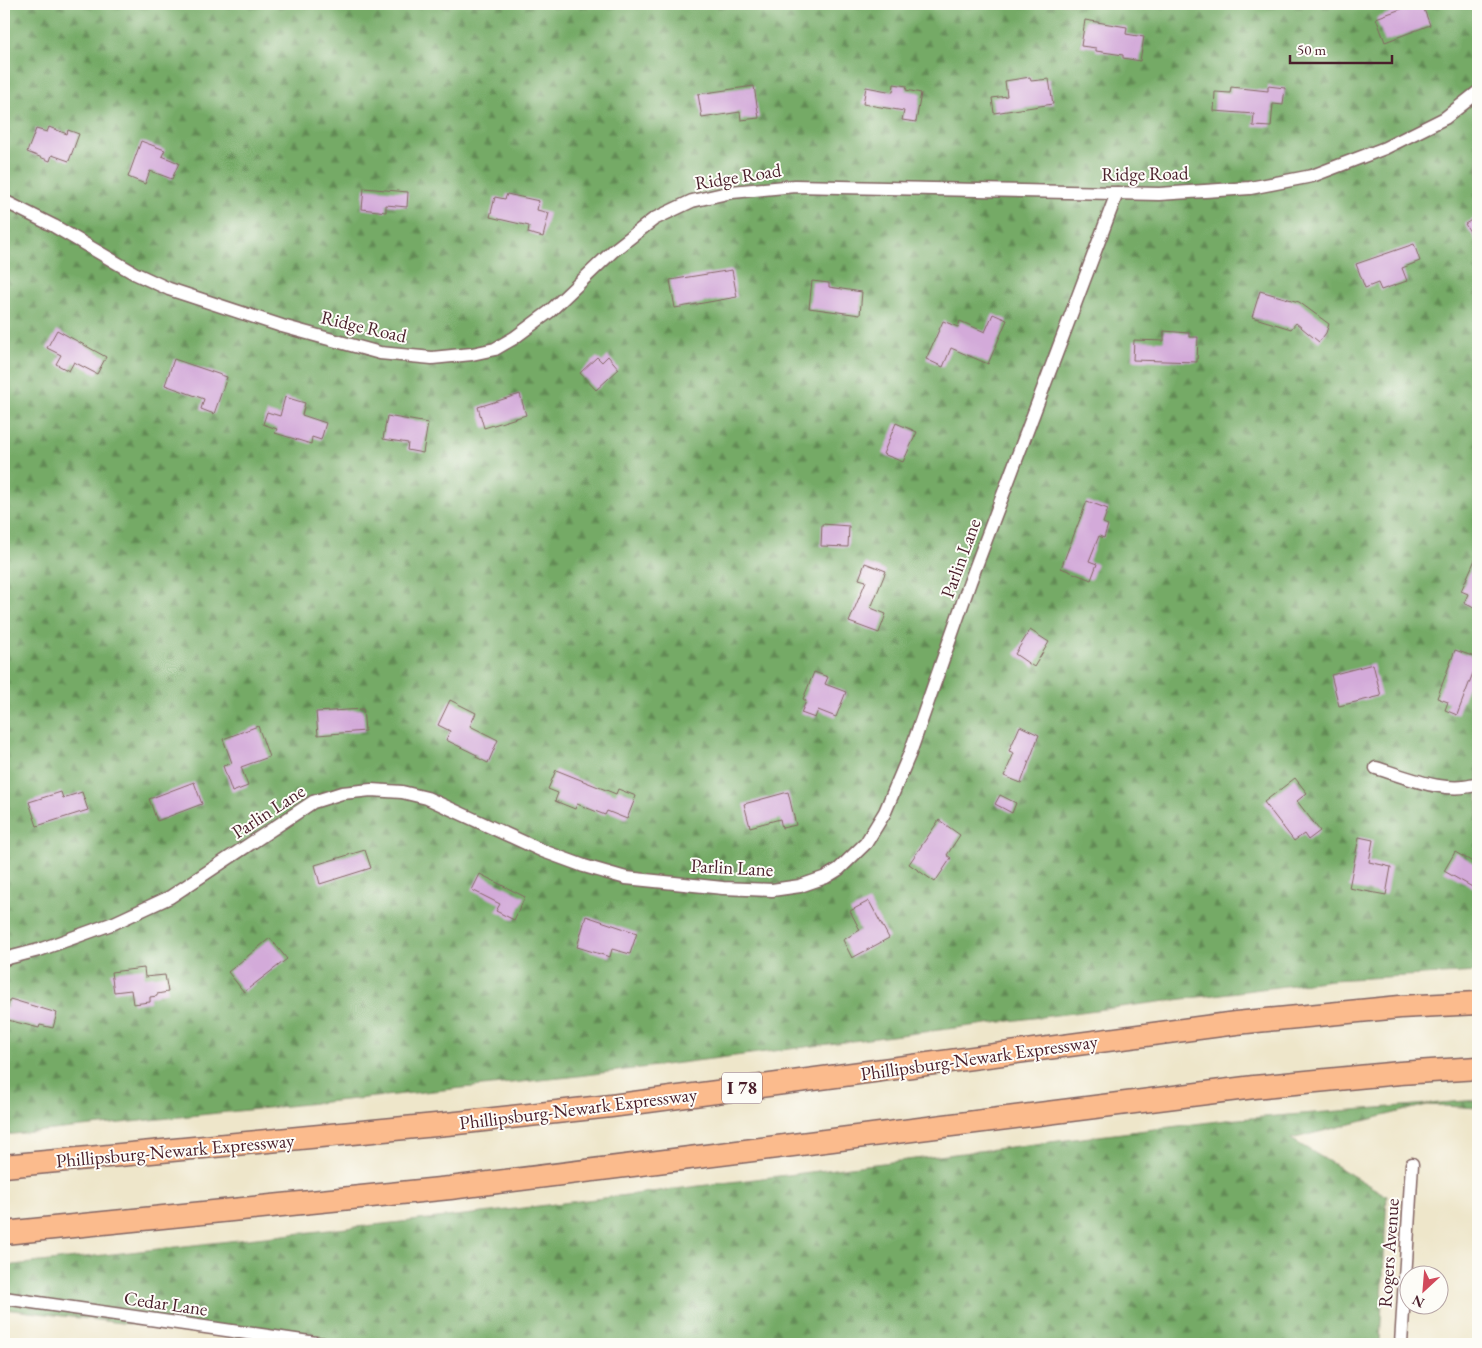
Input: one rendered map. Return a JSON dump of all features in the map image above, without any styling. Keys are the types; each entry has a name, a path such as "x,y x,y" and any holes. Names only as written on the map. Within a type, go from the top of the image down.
{"highway":[{"path":"1236,1023 1400,994 1478,988"},
{"name":"Phillipsburg-Newark Expressway","path":"4,1166 447,1124 601,1107 1236,1023 1400,1007 1478,1003"},
{"path":"4,1232 450,1188 1254,1087 1400,1073 1478,1068"}],"street":[{"name":"Ridge Road","path":"4,201 54,226 134,273 169,289 282,326 380,353 432,358 472,354 495,348 514,338 549,312 613,252 654,219 692,201 732,192 795,186 1159,194 1250,188 1312,176 1385,148 1445,118 1478,92"},
{"name":"Parlin Lane","path":"4,959 39,950 114,924 170,897 313,802 342,793 371,790 402,792 427,798 543,850 584,866 626,878 723,888 772,890 800,886 826,877 839,869 866,843 884,812 910,753 970,582 1117,193"},
{"path":"1376,768 1434,785 1455,788 1478,784"},
{"name":"Rogers Avenue","path":"1401,1344 1412,1164"},
{"name":"Cedar Lane","path":"4,1298 323,1344"}],"green space":[{"path":"4,4 1478,4 1478,972 1332,980 570,1077 4,1135"},
{"path":"1478,1100 1478,1108 1427,1105 1291,1139 1387,1196 1380,1344 298,1344 4,1309 4,1266 491,1212 1226,1120"}],"building":[{"path":"1415,4 1422,4 1430,25 1385,42 1376,18"},
{"path":"1085,20 1127,27 1126,34 1144,37 1140,61 1123,58 1123,55 1096,51 1096,48 1081,46"},
{"path":"1030,77 1031,81 1049,79 1053,104 994,113 992,98 1007,96 1005,81"},
{"path":"894,84 907,86 906,90 921,93 916,122 902,120 904,111 863,104 866,87 893,92"},
{"path":"754,86 759,118 741,120 740,112 702,118 698,94"},
{"path":"1268,86 1285,88 1283,105 1273,104 1271,127 1253,126 1254,114 1214,111 1215,92 1230,93 1231,87 1268,91"},
{"path":"49,127 67,134 68,130 79,134 69,161 52,155 50,161 27,152 36,129 47,132"},
{"path":"141,141 165,150 162,156 179,163 172,179 150,171 145,184 128,177"},
{"path":"364,188 408,192 407,207 386,205 386,212 362,209"},
{"path":"507,194 539,201 537,210 549,213 543,237 528,233 529,226 490,217 495,197 505,199"},
{"path":"1478,216 1478,244 1465,224"},
{"path":"1414,244 1420,261 1402,268 1407,281 1381,290 1378,283 1365,288 1356,264"},
{"path":"732,270 737,297 675,308 670,280"},
{"path":"812,281 829,283 829,287 862,292 860,315 809,308"},
{"path":"1260,291 1299,302 1329,324 1326,333 1319,342 1296,323 1291,329 1252,317"},
{"path":"993,314 1007,320 988,364 951,348 943,367 926,359 943,321 958,327 960,321 985,332"},
{"path":"57,330 106,357 97,374 74,362 69,371 56,364 61,355 47,348"},
{"path":"1164,331 1189,333 1189,337 1198,337 1197,362 1133,360 1134,340 1164,341"},
{"path":"608,356 619,369 596,390 580,373 597,357 602,362"},
{"path":"174,359 227,377 214,414 201,409 204,399 165,385"},
{"path":"520,394 526,415 484,428 478,407"},
{"path":"285,397 305,403 302,415 326,423 321,440 312,437 311,444 275,433 277,429 263,424 267,412 280,416"},
{"path":"387,416 428,423 423,453 407,450 408,443 383,439"},
{"path":"896,423 917,432 903,462 883,454"},
{"path":"1087,501 1108,509 1103,523 1108,525 1104,538 1099,536 1089,561 1097,564 1091,580 1061,568"},
{"path":"822,524 849,526 848,547 821,546"},
{"path":"1478,553 1478,610 1464,603 1468,594 1461,591"},
{"path":"865,563 886,571 871,608 886,614 879,633 849,622 866,581 859,579"},
{"path":"1030,630 1049,642 1034,667 1015,654"},
{"path":"1455,650 1478,658 1478,663 1457,715 1445,710 1448,702 1437,698"},
{"path":"1373,664 1381,696 1339,706 1331,675"},
{"path":"814,672 828,677 825,684 846,692 836,717 818,710 815,718 801,713 806,701 803,699"},
{"path":"450,700 476,713 470,726 498,740 488,763 476,757 477,755 446,740 450,731 438,725"},
{"path":"363,709 365,731 318,735 316,712"},
{"path":"258,726 269,757 241,767 248,786 232,792 223,766 232,763 223,739"},
{"path":"1020,726 1039,735 1021,783 1004,776 1014,753 1009,751"},
{"path":"556,770 616,794 618,789 636,796 627,819 607,811 605,815 577,804 575,809 555,801 558,793 548,789"},
{"path":"1295,778 1307,793 1297,801 1320,831 1308,840 1304,834 1294,841 1264,802"},
{"path":"194,782 202,804 157,821 149,799"},
{"path":"61,792 63,798 82,792 88,810 37,826 29,802"},
{"path":"788,792 796,825 782,828 780,819 750,827 744,804"},
{"path":"1000,795 1016,803 1012,813 995,804"},
{"path":"939,820 960,835 947,855 951,858 935,882 909,864"},
{"path":"1359,837 1373,840 1369,862 1391,867 1386,895 1349,888"},
{"path":"365,850 371,868 320,884 315,865"},
{"path":"1455,852 1478,865 1478,881 1474,888 1444,871"},
{"path":"480,874 525,897 514,920 496,911 500,904 472,890"},
{"path":"869,901 889,938 852,958 843,940 860,930 850,911"},
{"path":"586,916 637,933 630,954 612,949 610,957 577,947"},
{"path":"270,938 287,959 244,992 228,972"},
{"path":"144,968 145,977 165,975 168,992 150,997 150,1002 133,1004 131,990 114,992 111,972"},
{"path":"10,999 57,1013 53,1028 40,1025 39,1028 4,1019 4,1007 7,1008"}]}
